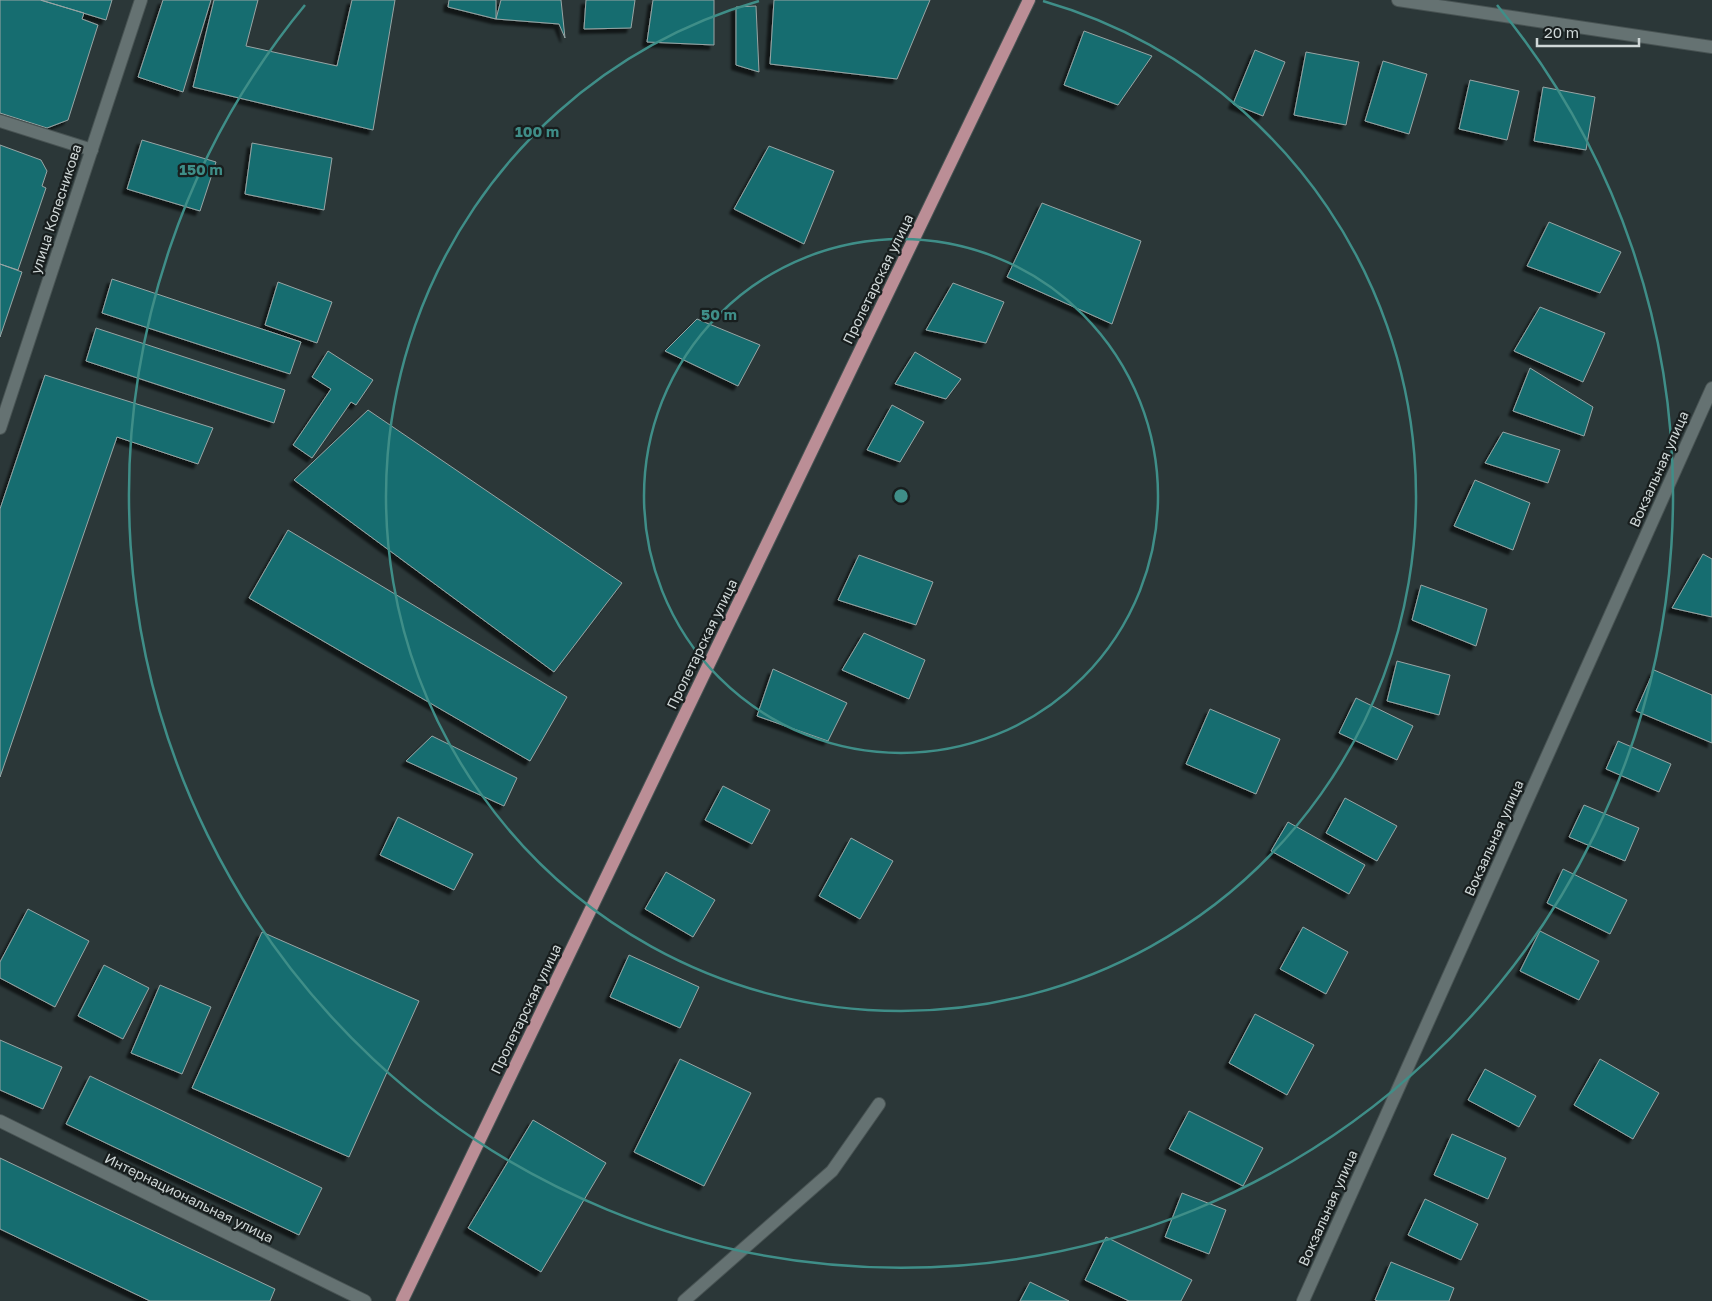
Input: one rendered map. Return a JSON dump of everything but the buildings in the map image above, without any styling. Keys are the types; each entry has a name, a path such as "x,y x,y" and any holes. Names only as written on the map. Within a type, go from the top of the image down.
{"main road":[{"name":"Пролетарская улица","path":"402,1301 1029,0"}],"street":[{"name":"улица Колесникова","path":"0,428 141,0"},
{"path":"1398,0 1712,47"},
{"path":"0,121 92,150"},
{"name":"Вокзальная улица","path":"1302,1301 1712,388"},
{"path":"684,1301 832,1171 879,1104"},
{"name":"Интернациональная улица","path":"0,1121 365,1301"}]}
